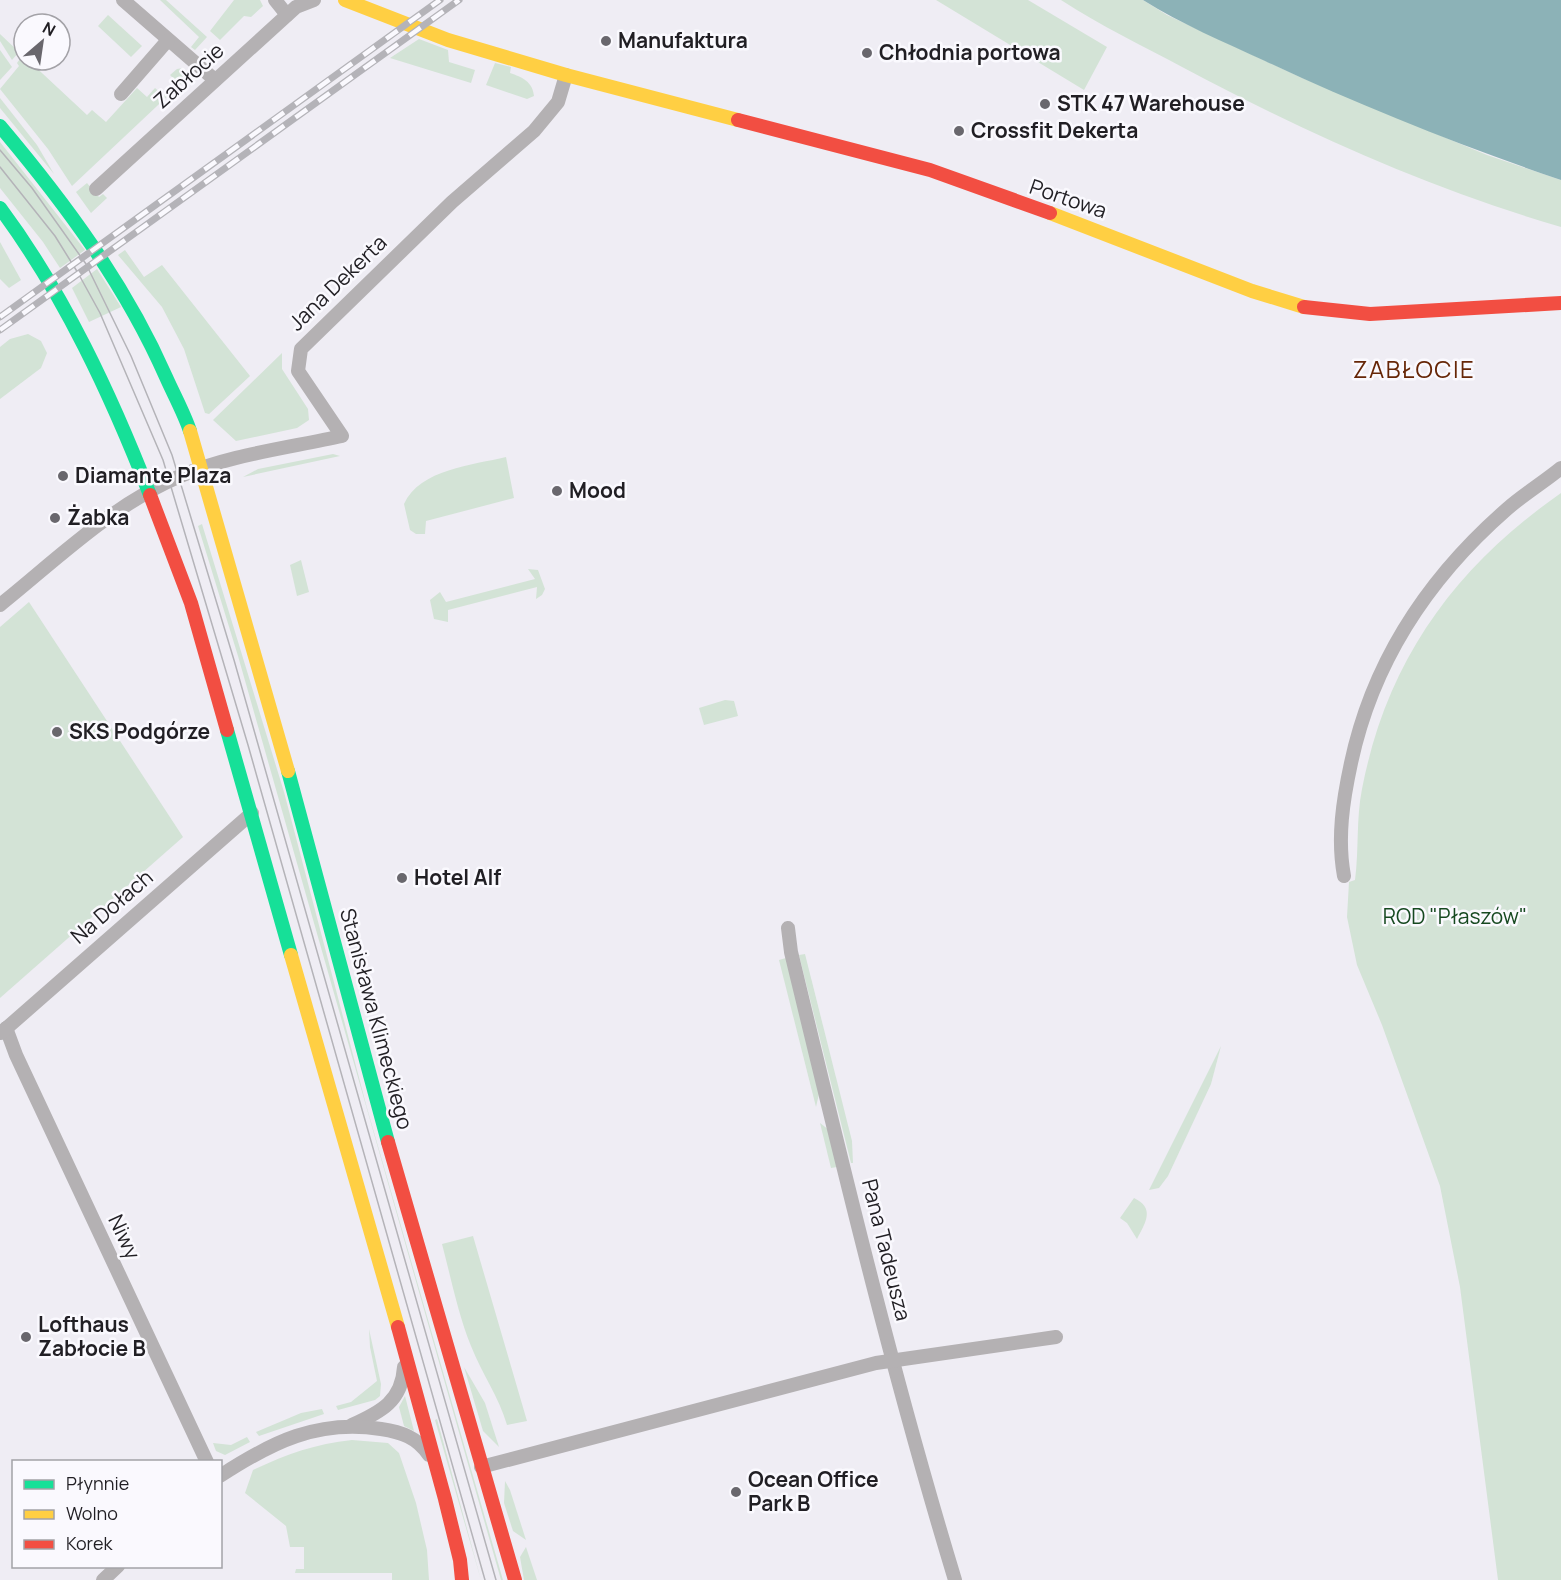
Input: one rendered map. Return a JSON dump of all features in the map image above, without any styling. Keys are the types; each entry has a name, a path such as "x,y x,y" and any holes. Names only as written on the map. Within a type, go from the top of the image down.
{"main road":[{"path":"345,0 448,40 566,75"},
{"name":"Portowa","path":"566,75 930,170 1099,231 1252,291 1304,307 1370,314 1561,303"},
{"name":"Stanisława Klimeckiego","path":"0,126 48,183 129,302 177,398 202,467 279,736 401,1189 514,1580"},
{"path":"0,208 29,248 66,311 132,449 191,603 405,1358 457,1550 462,1580"}],"street":[{"path":"123,0 215,80"},
{"path":"276,0 286,15"},
{"name":"Zabłocie","path":"96,189 286,15 296,7 314,0"},
{"path":"121,94 168,40"},
{"name":"Jana Dekerta","path":"0,605 116,512 148,491 202,467 342,436 298,371 301,349 452,202 534,131 558,102 566,75"},
{"path":"1344,876 1340,856 1341,830 1349,772 1367,701 1392,646 1425,594 1449,565 1506,510 1561,468"},
{"name":"Na Dołach","path":"3,1031 252,813"},
{"name":"Pana Tadeusza","path":"788,928 794,964 892,1360 955,1580"},
{"name":"Niwy","path":"3,1031 207,1460"},
{"path":"481,1467 892,1360 1056,1337"},
{"path":"222,1475 282,1441 313,1430 352,1425 381,1412 399,1392 404,1377 405,1358"},
{"path":"352,1425 410,1436 419,1442 434,1465"},
{"path":"103,1580 116,1568"}],"green space":[{"path":"160,0 166,0 207,37 195,50 191,47 199,37"},
{"path":"234,0 260,0 263,6 251,17 244,16 220,40 210,31"},
{"path":"936,0 1028,0 1107,47 1084,90"},
{"path":"1061,0 1143,0 1167,15 1300,77 1487,155 1561,180 1561,227 1416,177 1322,136 1229,92"},
{"path":"108,15 142,46 131,57 98,26"},
{"path":"0,34 12,45 12,60 0,41"},
{"path":"419,39 448,50 449,62 475,70 471,83 390,58"},
{"path":"0,50 12,67 0,80"},
{"path":"495,63 511,67 510,73 523,78 532,87 534,96 527,99 486,85"},
{"path":"183,68 191,74 72,186 48,149 0,89 14,72 41,72 87,115 92,110 106,122 137,88 147,97 155,88 163,95 176,81 170,75 177,69"},
{"path":"0,98 37,145 54,174 0,108"},
{"path":"0,142 85,250 60,268 43,242 0,188"},
{"path":"87,183 99,197 103,194 107,198 91,213 76,192"},
{"path":"0,242 21,280 9,288 0,279"},
{"path":"125,250 144,277 162,265 250,376 209,414 205,413 184,349 162,307 118,255"},
{"path":"97,269 121,307 89,322 72,288"},
{"path":"28,334 41,341 47,353 41,368 0,399 0,347 10,339"},
{"path":"282,353 282,369 308,409 309,420 297,428 236,441 213,420"},
{"path":"333,454 340,456 243,477 258,469"},
{"path":"506,457 514,498 426,521 425,534 416,534 410,530 404,504 422,483 449,470"},
{"name":"ROD \"Płaszów\"","path":"1561,493 1561,1580 1498,1580 1460,1287 1440,1186 1382,1025 1357,965 1347,917 1349,882 1355,880 1360,800 1373,742 1408,658 1431,620 1458,585 1489,552"},
{"path":"202,524 284,792 367,1108 503,1580 501,1580 238,656 198,526"},
{"path":"301,560 309,592 297,596 290,565"},
{"path":"528,569 538,570 545,589 536,599 537,587 448,610 448,622 434,619 430,600 440,592 446,602 535,579"},
{"name":"SKS Podgórze","path":"29,602 183,837 0,998 0,627"},
{"path":"725,700 734,701 738,716 704,725 699,708"},
{"path":"805,954 852,1141 853,1163 851,1163 799,955"},
{"path":"786,958 819,1094 816,1107 779,960"},
{"path":"1221,1046 1211,1084 1168,1176 1159,1188 1149,1190"},
{"path":"820,1123 829,1130 837,1167 831,1168"},
{"path":"1134,1198 1145,1206 1147,1211 1146,1221 1137,1239 1127,1223 1120,1218"},
{"path":"473,1236 527,1421 507,1425 500,1405 471,1346 458,1309 442,1244"},
{"path":"369,1329 381,1384 380,1396 375,1400 338,1410 336,1406 351,1402 377,1381"},
{"path":"464,1367 485,1403 499,1447 483,1431"},
{"path":"405,1396 414,1431 404,1426 399,1407"},
{"path":"322,1409 324,1414 259,1436 256,1432 301,1413"},
{"path":"437,1419 481,1580 435,1420"},
{"path":"247,1437 250,1442 225,1455 216,1451 213,1443 231,1445"},
{"path":"352,1440 388,1443 399,1453 416,1503 427,1550 429,1580 392,1580 392,1573 295,1573 296,1569 304,1569 304,1547 290,1547 286,1526 245,1493 253,1470 301,1450"},
{"path":"505,1481 526,1540 513,1531 504,1503"},
{"path":"526,1547 537,1580 524,1580 520,1557"}],"water":[{"path":"1143,0 1561,0 1561,180 1449,139 1338,94 1203,32"}],"tram line":[{"path":"0,150 32,188 86,264 131,356 172,455 234,660 496,1580"},
{"path":"0,167 55,236 78,273 100,313 163,460 248,745 485,1580"}],"railway":[{"path":"0,317 440,0"},
{"path":"0,330 459,0"}],"traffic: fast":[{"path":"0,126 48,185 113,277 150,343 190,431"},
{"path":"0,208 45,275 84,346 119,420 150,495"},
{"path":"227,730 291,955"},
{"path":"288,771 388,1142"}],"traffic: slow":[{"path":"345,0 448,40 566,75 738,120"},
{"path":"1050,213 1252,291 1304,307"},
{"path":"190,431 288,771"},
{"path":"291,955 398,1327"}],"traffic: jam":[{"path":"738,120 930,170 1050,213"},
{"path":"1304,307 1370,314 1561,303"},
{"path":"150,495 191,603 227,730"},
{"path":"388,1142 515,1580"},
{"path":"398,1327 445,1499 460,1560 462,1580"}],"place":[{"name":"Manufaktura","path":"606,41"},
{"name":"Chłodnia portowa","path":"867,53"},
{"name":"STK 47 Warehouse","path":"1045,104"},
{"name":"Crossfit Dekerta","path":"959,131"},
{"name":"Diamante Plaza","path":"63,476"},
{"name":"Mood","path":"557,491"},
{"name":"Żabka","path":"55,518"},
{"name":"SKS Podgórze","path":"57,732"},
{"name":"Hotel Alf","path":"402,878"},
{"name":"Lofthaus Zabłocie B","path":"26,1337"},
{"name":"Ocean Office Park B","path":"736,1492"}],"district":[{"name":"ZABŁOCIE","path":"1414,370"}]}
